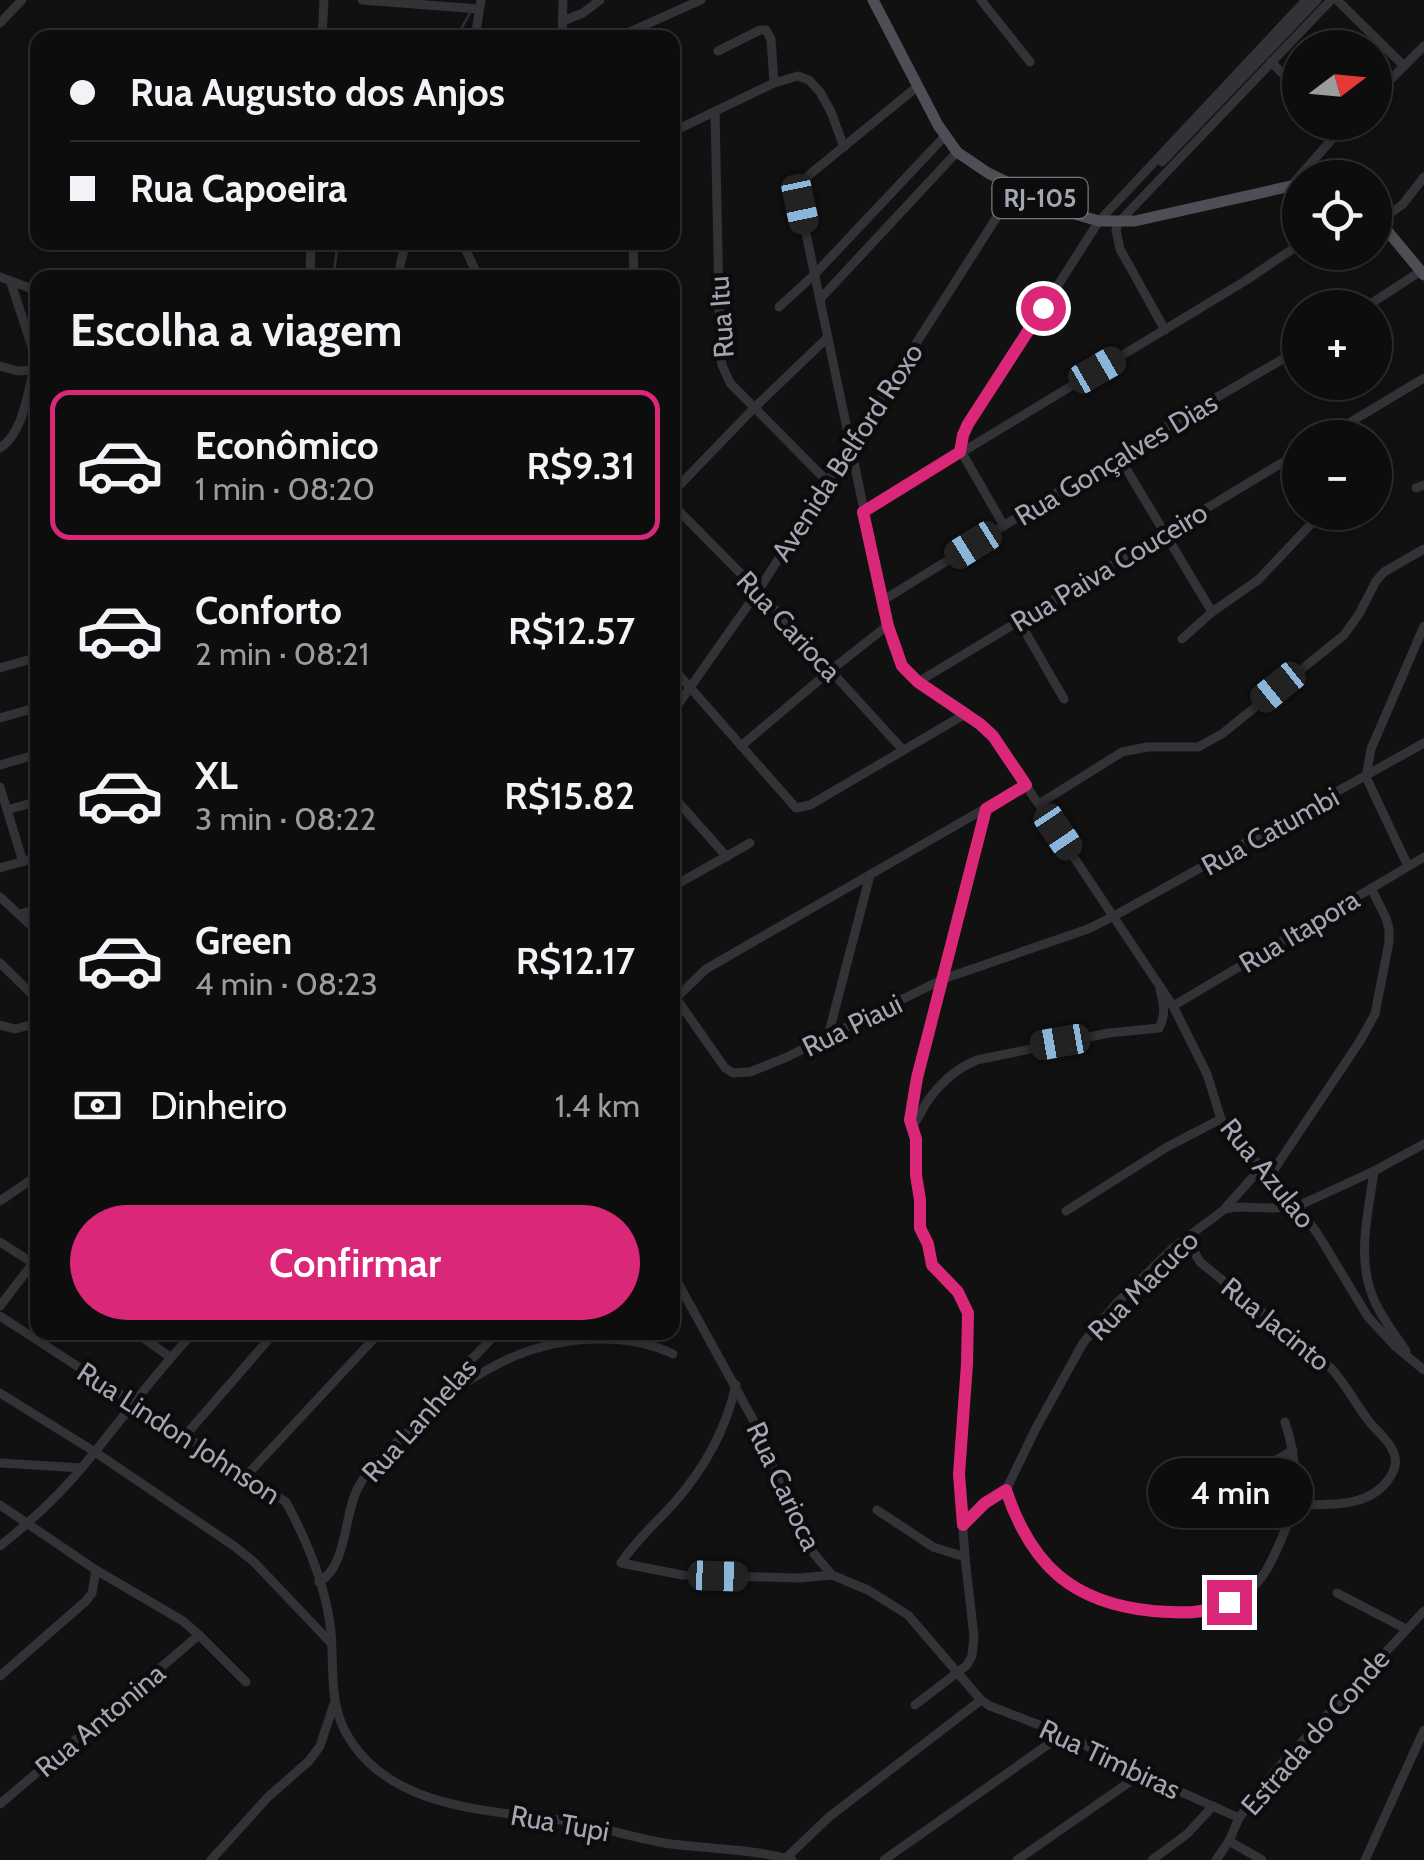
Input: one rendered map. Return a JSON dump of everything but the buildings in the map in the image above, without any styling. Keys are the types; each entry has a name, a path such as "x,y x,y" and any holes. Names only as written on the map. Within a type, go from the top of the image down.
{"main road":[{"name":"RJ-105","path":"873,0 957,152 976,166 1071,213 1119,222 1282,189"},
{"path":"1392,236 1422,273"}],"street":[{"path":"0,23 22,0"},
{"path":"322,30 324,0"},
{"path":"362,0 472,6"},
{"path":"562,30 563,0"},
{"path":"563,21 600,0"},
{"path":"634,30 701,0"},
{"path":"981,0 1030,62"},
{"path":"1004,526 960,452 968,424 1098,221 1306,0"},
{"path":"1153,171 1318,0"},
{"path":"1165,330 1120,249 1116,230 1119,222 1334,0 1404,66"},
{"path":"718,52 766,30 771,39 774,83"},
{"path":"1392,78 1424,46"},
{"path":"1271,62 1282,73"},
{"path":"680,128 774,83 798,76 809,80 820,92 844,146"},
{"path":"741,746 888,626 799,191 809,175 918,86"},
{"name":"Rua Itu","path":"715,112 722,365 730,382 753,409 826,481"},
{"path":"780,307 945,136"},
{"path":"1314,158 1328,140"},
{"path":"820,299 957,152"},
{"path":"1392,211 1403,204 1424,178"},
{"name":"Avenida Belford Roxo","path":"680,702 758,591 1016,187"},
{"path":"400,266 404,250"},
{"path":"863,512 1282,255"},
{"path":"1392,291 1422,273"},
{"path":"0,278 30,289"},
{"path":"12,283 30,346"},
{"path":"680,485 827,338"},
{"name":"Rua Gonçalves Dias","path":"882,602 1282,360"},
{"path":"0,366 30,368"},
{"path":"1360,420 1424,378"},
{"path":"0,448 16,429 30,386"},
{"path":"1118,456 1212,612"},
{"name":"Rua Paiva Couceiro","path":"918,682 1282,463"},
{"name":"Rua Carioca","path":"680,512 903,750"},
{"path":"1182,640 1212,612 1258,580 1305,530"},
{"path":"1039,804 1122,752 1147,747 1198,746 1222,734 1344,635 1384,572 1424,550"},
{"path":"1019,621 1064,699"},
{"name":"Rua Azulao","path":"888,626 902,666 993,736 1173,1006 1208,1074 1221,1118 1236,1142 1298,1206 1368,1318 1424,1370"},
{"path":"1408,866 1366,777 1371,749 1424,626"},
{"path":"0,668 30,659"},
{"path":"680,676 794,807 800,808 967,713"},
{"path":"0,718 30,709"},
{"name":"Rua Catumbi","path":"1114,916 1424,743"},
{"path":"0,765 30,756"},
{"name":"Rua Piaui","path":"680,993 706,969 1026,785"},
{"path":"0,787 23,862"},
{"path":"7,810 30,804"},
{"path":"680,804 726,857"},
{"path":"916,1705 967,1665 974,1637 959,1474 968,1313 958,1292 932,1265 919,1221 916,1139 910,1127 917,1078 986,809"},
{"path":"680,883 750,843"},
{"name":"Rua Itapora","path":"1173,1006 1424,857"},
{"path":"0,868 30,860"},
{"path":"828,1036 870,875"},
{"path":"1269,1176 1374,1014 1389,929 1371,888"},
{"path":"0,897 30,924"},
{"path":"19,914 30,911"},
{"name":"Rua Piaui","path":"680,1007 725,1068 734,1073 750,1072 943,979 1114,916"},
{"path":"0,963 30,992"},
{"path":"910,1127 953,1073 977,1060 1093,1036 1159,1028 1164,1006 1158,983"},
{"path":"0,1025 16,1028 30,1025"},
{"path":"1066,1211 1221,1118"},
{"path":"1298,1206 1424,1144"},
{"path":"1224,1209 1261,1168"},
{"path":"1374,1170 1364,1264 1377,1305 1412,1360"},
{"path":"0,1201 30,1180"},
{"name":"Rua Macuco","path":"963,1525 985,1503 1006,1490 1083,1343 1116,1303 1174,1248 1224,1209 1298,1206"},
{"name":"Rua Jacinto","path":"1191,1234 1191,1246 1200,1262 1332,1368 1393,1451 1394,1471 1369,1498 1294,1505"},
{"path":"0,1242 30,1262"},
{"path":"0,1306 30,1271"},
{"name":"Rua Carioca","path":"680,1287 756,1425 810,1549 832,1576 868,1590 908,1614 981,1700"},
{"name":"Rua Lindon Johnson","path":"0,1316 30,1336"},
{"name":"Rua Lindon Johnson","path":"36,1340 286,1502 300,1528 319,1582"},
{"path":"146,1340 170,1357"},
{"path":"0,1546 82,1468 186,1340"},
{"path":"184,1437 268,1340"},
{"path":"246,1476 373,1340"},
{"name":"Rua Lanhelas","path":"319,1582 333,1572 339,1558 353,1497 364,1476 428,1414 491,1340"},
{"path":"443,1396 508,1359 587,1340"},
{"path":"630,1340 672,1354"},
{"path":"736,1385 730,1410 702,1466 621,1563 682,1575 832,1576"},
{"path":"0,1393 216,1532 244,1554 332,1644"},
{"path":"1006,1490 1030,1545 1061,1578 1083,1594 1146,1610 1192,1614 1212,1610 1251,1589 1261,1578 1294,1505 1296,1474 1284,1422"},
{"path":"1201,1494 1224,1492 1293,1450"},
{"path":"0,1463 82,1468"},
{"path":"0,1505 96,1570 167,1611 199,1635 246,1682"},
{"path":"877,1510 933,1547 965,1557"},
{"path":"0,1676 86,1601 95,1585 96,1570"},
{"path":"211,1860 320,1746 334,1702 330,1620 319,1582"},
{"path":"1337,1593 1406,1629"},
{"name":"Estrada do Conde","path":"1216,1860 1239,1818 1274,1772 1424,1610"},
{"name":"Rua Antonina","path":"0,1804 199,1635"},
{"path":"789,1859 829,1817 981,1700"},
{"name":"Rua Timbiras","path":"981,1700 1063,1734 1239,1818"},
{"name":"Rua Tupi","path":"334,1702 349,1738 374,1766 419,1794 474,1809 595,1826 670,1844 789,1859"},
{"path":"1366,1860 1424,1730"},
{"path":"884,1860 1063,1734"},
{"path":"1016,1860 1141,1774"},
{"path":"1152,1860 1187,1834 1213,1806"},
{"path":"1229,1841 1262,1860"}],"waterway":[{"path":"460,30 470,13"},
{"path":"334,270 337,250"}],"route":[{"path":"1043,308 968,424 960,452 863,512 892,643 902,666 993,736 1026,785 986,809 917,1078 910,1127 916,1139 920,1228 932,1265 948,1278 968,1313 959,1474 963,1525 985,1503 1006,1490 1024,1536 1036,1554 1083,1594 1146,1610 1192,1614 1229,1602"}]}
